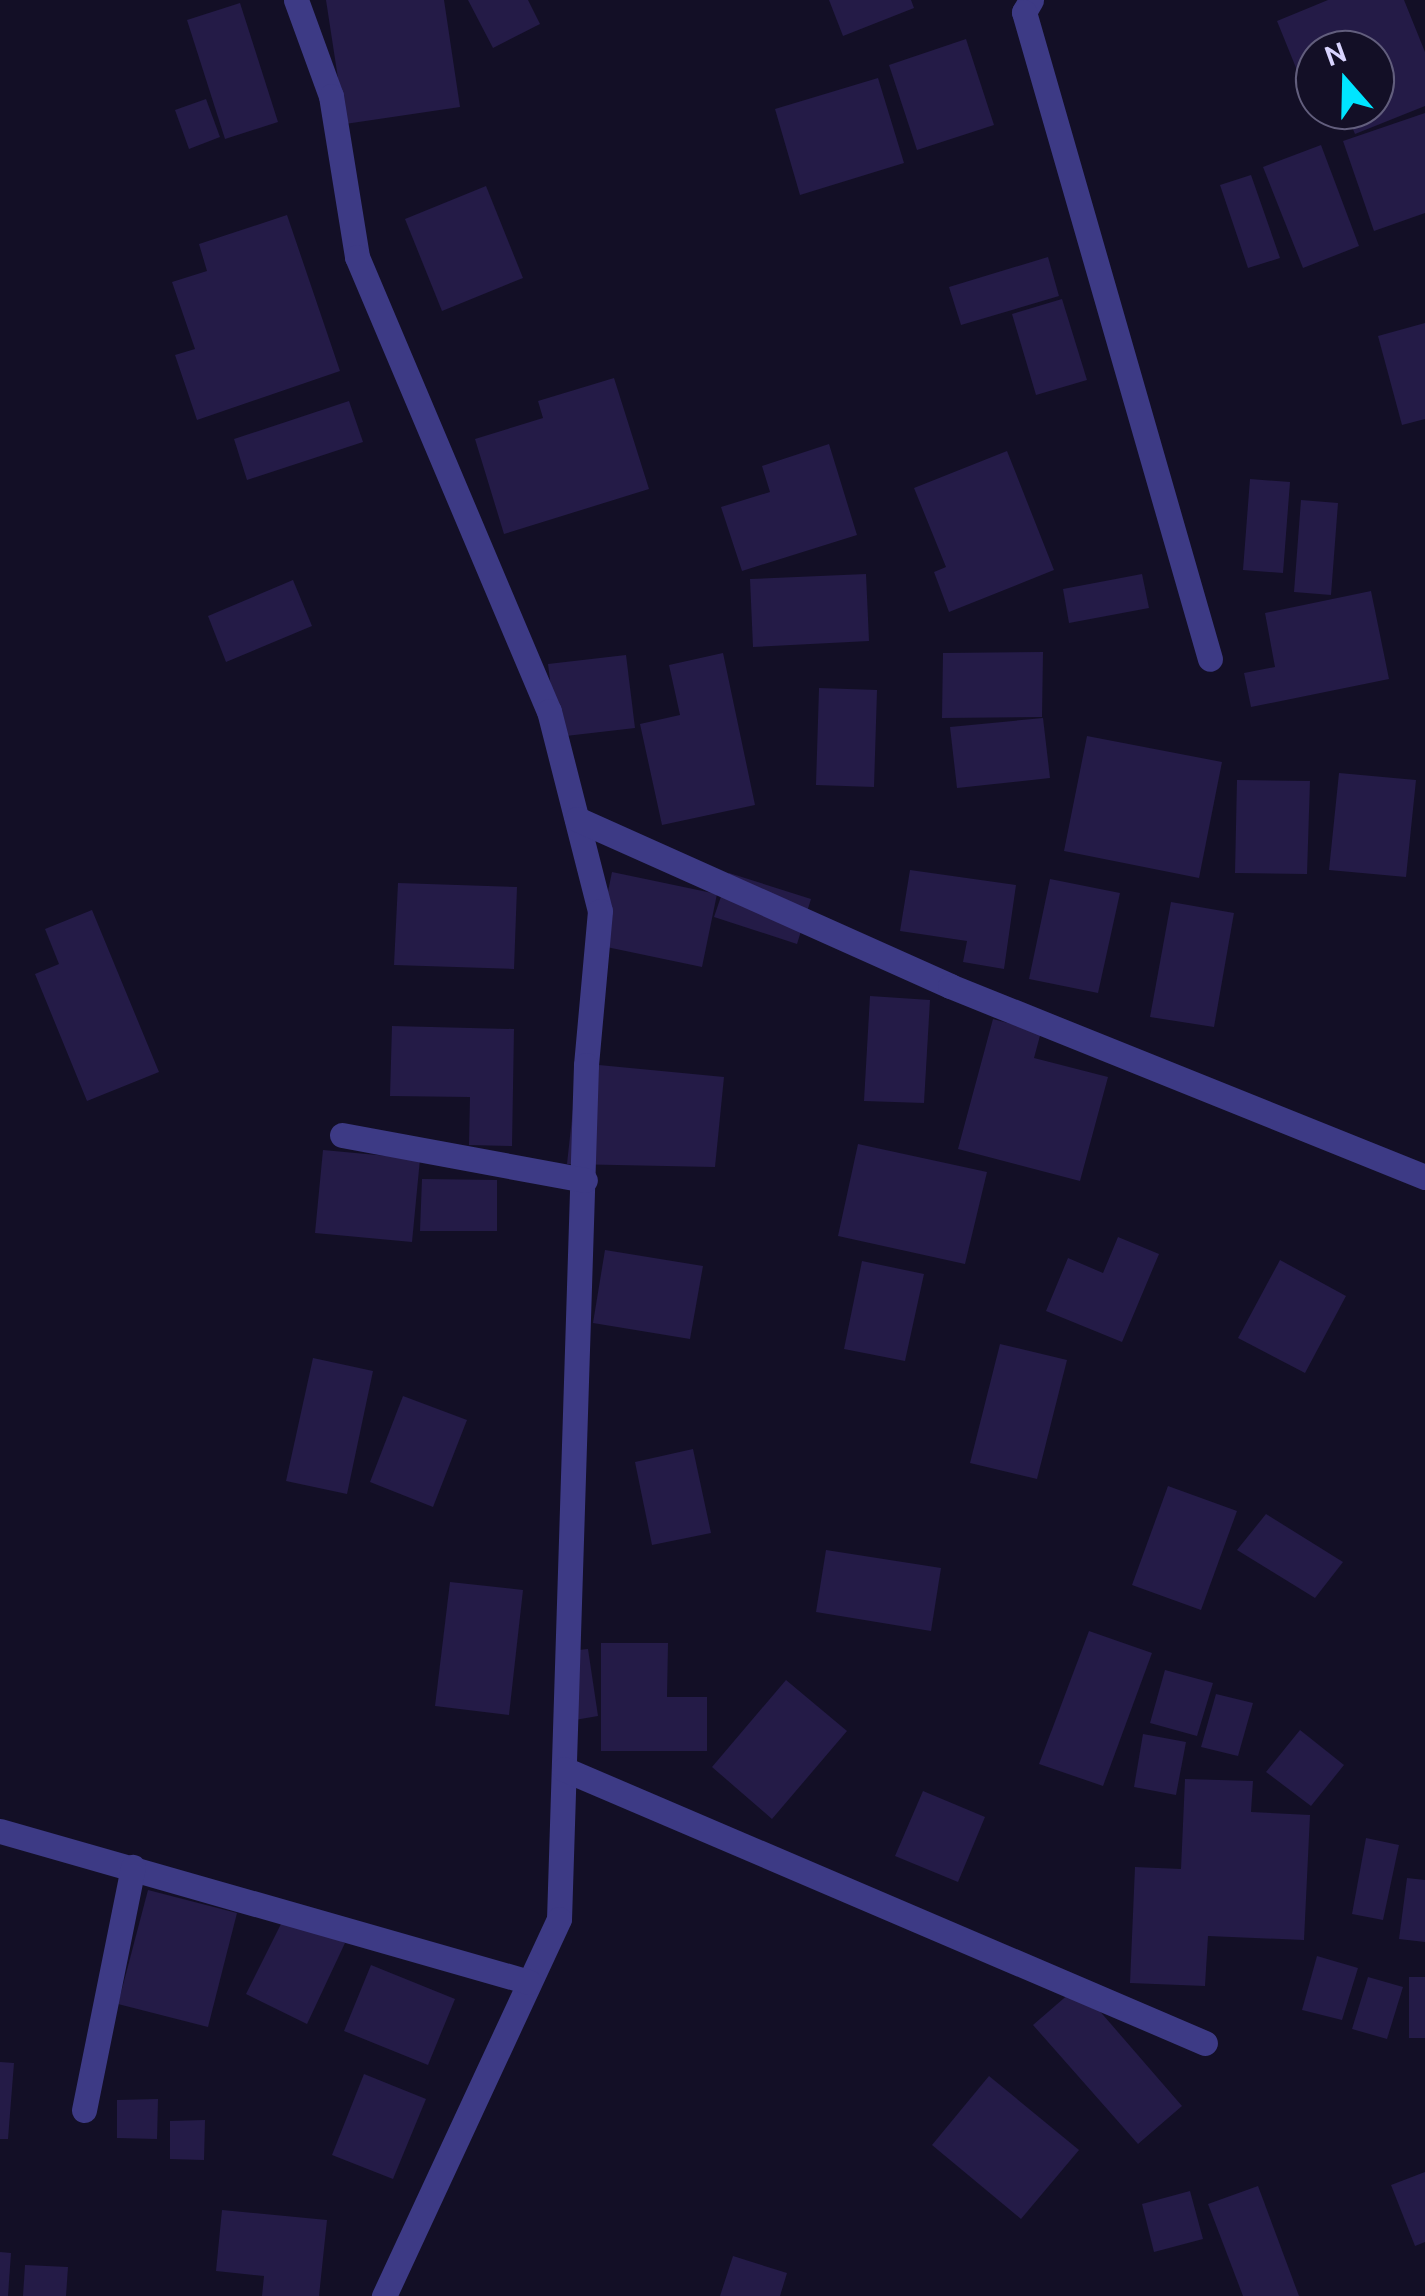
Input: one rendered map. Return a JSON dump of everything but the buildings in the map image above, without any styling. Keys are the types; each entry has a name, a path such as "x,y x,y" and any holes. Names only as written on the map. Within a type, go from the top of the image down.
{"street":[{"path":"296,0 331,96 358,258 549,711 600,911 585,1180 559,1919 384,2296"},
{"path":"1031,0 1024,12 1210,659"},
{"path":"577,818 950,986 1425,1177"},
{"path":"342,1135 585,1180"},
{"path":"564,1769 1204,2043"},
{"path":"0,1831 529,1982"},
{"path":"84,2110 133,1867"}]}
